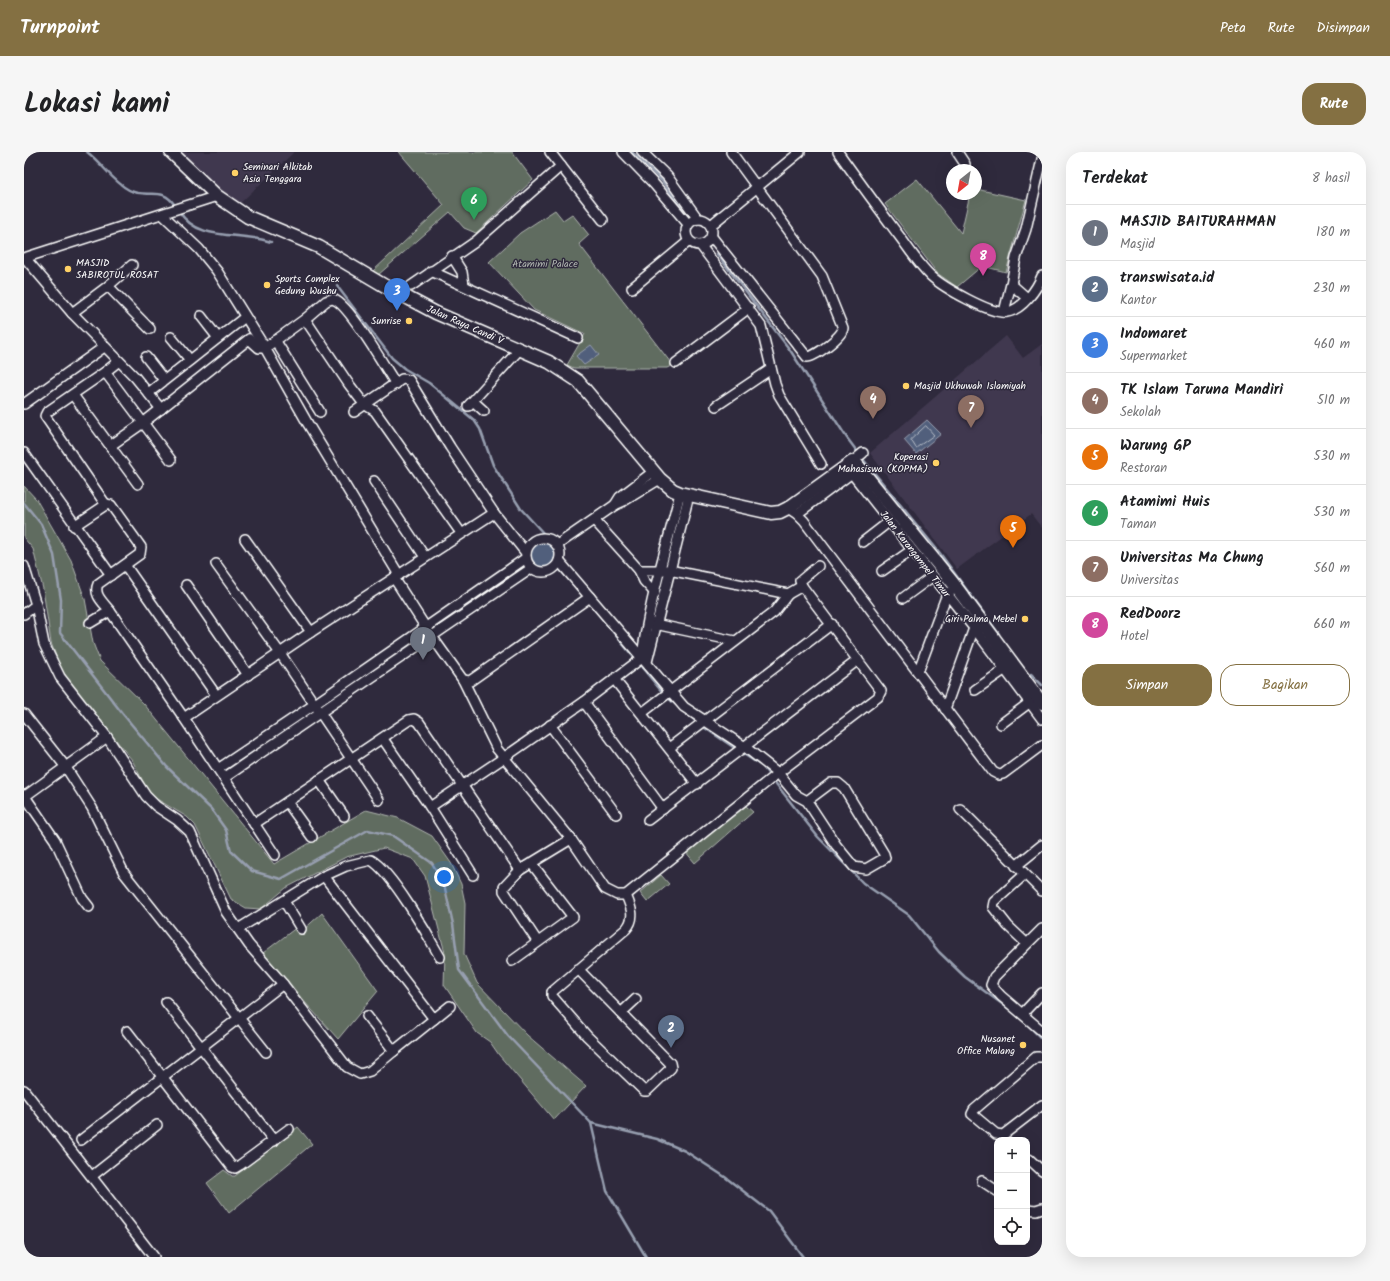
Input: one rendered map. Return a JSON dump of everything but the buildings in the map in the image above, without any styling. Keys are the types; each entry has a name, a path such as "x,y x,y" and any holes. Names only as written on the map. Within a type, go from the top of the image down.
{"street":[{"name":"Jalan Raya Candi V","path":"171,152 217,196 248,218 318,247 436,314 549,362 578,381 657,475 680,493"},
{"path":"550,152 603,220"},
{"path":"622,152 654,184 688,224"},
{"path":"642,152 667,176 698,219"},
{"path":"712,237 807,356 816,355 841,334 843,328 824,279 731,152"},
{"path":"711,225 800,152"},
{"path":"838,152 931,276 954,293 997,312 1004,312 1014,310 1027,298 1042,276"},
{"path":"957,152 965,164"},
{"path":"1004,312 1016,258 1026,229 1042,159"},
{"path":"411,286 452,256 475,242 561,166"},
{"path":"161,409 135,377 104,347 24,258 123,225 163,215 217,196"},
{"path":"163,215 206,257 218,271 265,348 426,628 463,680 497,749 506,757 571,839 605,889 617,895 626,895 880,694 881,691 802,586 800,581 818,566"},
{"path":"698,219 705,220 711,225 713,232 708,243 701,246 695,245 689,241 686,231 688,224 698,219"},
{"path":"632,288 689,241"},
{"path":"701,246 708,258 749,308 761,326 771,369 780,395 820,464"},
{"path":"452,256 462,272 464,285"},
{"path":"72,312 108,286 132,266"},
{"path":"431,271 578,338"},
{"path":"1011,284 1027,298"},
{"path":"108,286 150,329"},
{"path":"110,446 143,424 250,339 259,348 265,348 305,319 326,301 335,299 367,338 396,384"},
{"path":"676,363 749,308"},
{"path":"201,316 218,338"},
{"path":"151,391 245,317"},
{"path":"305,319 348,383 364,404 375,411 461,533"},
{"path":"172,337 190,360"},
{"path":"275,340 320,412"},
{"path":"24,404 104,347"},
{"path":"484,411 471,404 520,349"},
{"path":"146,357 164,380"},
{"path":"106,505 45,416 47,412 74,395 119,361"},
{"path":"716,406 771,369"},
{"path":"105,372 170,460"},
{"path":"218,769 426,628 485,586 526,555 532,541 541,538 550,539 557,545 559,550 559,561 554,567 547,571 540,571 532,568 526,555 494,513 450,447 409,380 402,379 354,412"},
{"path":"74,395 138,484"},
{"path":"24,453 74,526 111,574"},
{"path":"430,808 506,757 641,660 664,570 680,493 771,513 793,511 854,463"},
{"name":"Jalan Karangampel Timur","path":"854,463 890,521 912,550 933,576 952,591"},
{"name":"Jalan Karangampel Timur","path":"854,463 978,625 1042,703"},
{"path":"557,545 615,505 620,497 657,475"},
{"path":"374,481 425,557"},
{"path":"74,526 106,505 111,505 141,547 140,554 98,584 96,591 184,718 275,855"},
{"path":"793,511 996,774 1003,774 1042,745"},
{"path":"184,718 311,632 461,533 494,513"},
{"path":"594,520 639,570 644,581 655,593"},
{"path":"863,542 890,521"},
{"path":"245,539 311,632"},
{"path":"882,571 912,550"},
{"path":"559,561 590,597 668,695 684,707 700,723 741,750 796,795 807,802 836,845 854,867 866,869 885,858 848,795 838,783 831,783 807,802"},
{"path":"216,564 280,653 379,800"},
{"path":"125,565 216,695"},
{"path":"24,566 36,605 39,626 51,661 60,678 108,737 146,796 156,806 177,820 190,832 226,912 249,945 283,984 339,1058 352,1071 360,1074 370,1071 450,1006"},
{"path":"224,778 532,568"},
{"path":"639,570 664,570 788,594"},
{"path":"651,623 655,593 664,570"},
{"path":"903,598 933,576"},
{"path":"186,585 248,675"},
{"path":"485,586 491,596"},
{"path":"642,713 668,695 734,641 774,612 788,594 802,586"},
{"path":"918,672 952,591"},
{"path":"463,680 470,681 590,597"},
{"path":"24,614 36,605"},
{"path":"90,623 110,611"},
{"path":"651,623 734,641"},
{"path":"669,748 832,624"},
{"path":"945,709 978,625"},
{"name":"Jalan Karangampel Timur","path":"978,625 1004,670 1042,719"},
{"path":"648,820 858,660"},
{"path":"975,690 1004,670"},
{"path":"614,679 696,784"},
{"path":"584,702 663,809"},
{"path":"1001,724 1029,703"},
{"path":"24,714 65,766 95,813 124,873 266,1052"},
{"path":"254,824 410,720 417,720 520,870"},
{"path":"550,725 616,814"},
{"path":"89,907 82,898 55,840 24,796 108,737"},
{"path":"383,739 473,875"},
{"path":"319,780 344,816"},
{"path":"287,802 312,837"},
{"path":"960,809 1024,875 1042,891"},
{"path":"537,941 504,891 505,884 520,870 571,839"},
{"path":"1016,866 1042,845"},
{"path":"238,929 324,876 346,866 371,860 377,863 418,918 440,957"},
{"path":"512,961 537,941 573,917 573,914 532,864"},
{"path":"1024,875 994,902 993,907 1008,926 1026,943"},
{"path":"324,876 434,1018"},
{"path":"578,969 672,1066 647,1091 644,1091 587,1036 552,999 552,992 578,969 630,925 632,917 626,895"},
{"path":"284,902 301,929"},
{"path":"1042,929 1026,943 994,977 992,985 1001,996 1023,1013 1042,1031"},
{"path":"81,1140 283,984"},
{"path":"1023,1013 1042,993"},
{"path":"621,1013 636,999"},
{"path":"166,1002 274,1141"},
{"path":"367,1016 394,1051"},
{"path":"127,1031 232,1166 236,1168 289,1129"},
{"path":"1042,1057 1036,1057 974,1110 972,1114 996,1134 1003,1135 1042,1105"},
{"path":"24,1090 154,1257"},
{"path":"92,1176 157,1124"},
{"path":"1030,1160 1042,1171"},
{"path":"982,1181 994,1189"},
{"path":"1030,1209 1036,1210 1042,1208"}],"shaded area":[{"name":"Seminari Alkitab Asia Tenggara","path":"178,152 294,152 236,207"},
{"path":"1006,336 1023,358 1042,344 1042,528 1031,514 957,569 870,453"}],"green space":[{"path":"399,152 512,152 533,180 476,233 464,228 450,212 378,275 373,271 444,205"},
{"path":"917,179 961,233 969,200 982,200 982,190 1026,200 1006,272 982,266 957,287 937,273 885,204"},
{"name":"Atamimi Palace","path":"555,210 563,220 572,214 589,235 579,244 671,363 671,366 667,368 574,368 567,365 585,334 534,310 489,262 520,233"},
{"path":"24,486 36,499 71,560 85,599 93,643 100,661 144,704 274,864 366,810 398,818 432,836 451,863 461,884 465,903 464,954 477,983 527,1035 586,1086 554,1120 499,1055 490,1042 477,1033 444,985 445,953 425,876 413,859 384,848 346,857 286,888 261,909 246,908 231,899 195,825 187,817 155,798 148,791 132,760 69,682 60,666 51,643 43,589 33,549 24,538"},
{"path":"746,806 753,812 695,863 685,851"},
{"path":"661,875 669,884 647,902 640,893"},
{"path":"322,913 378,991 338,1039 263,953 297,927 301,932"},
{"path":"298,1127 312,1144 229,1213 207,1183 224,1170 232,1176 235,1176"}],"water":[{"path":"591,345 599,355 584,365 576,356"},
{"path":"927,420 941,434 916,454 904,440"},
{"path":"538,542 550,545 555,554 552,564 547,567 540,568 530,560 530,551"}],"waterway":[{"path":"87,152 98,161 117,182 129,190 142,194 160,194 171,200 176,207"},
{"path":"632,152 662,181 688,217"},
{"path":"179,211 187,221 197,228 209,232 271,242"},
{"path":"717,254 790,350 859,454"},
{"path":"337,286 392,358 405,369 429,383 474,420 480,429 493,465 521,509 545,535"},
{"path":"862,458 939,552 999,634"},
{"path":"24,503 41,524 54,555 61,600 60,633 122,713 167,767 211,809 226,830 231,851 252,871 281,879 368,830 393,836 432,863 444,884 453,924 459,970 508,1036 591,1123 607,1191 646,1257"},
{"path":"560,570 579,591"},
{"path":"590,604 663,693"},
{"path":"1031,674 1042,685"},
{"path":"667,697 681,709"},
{"path":"685,712 698,723"},
{"path":"702,726 763,767 770,776"},
{"path":"773,780 818,837 863,883 909,915 939,952 965,977 1009,1009"},
{"path":"1024,1021 1042,1039"},
{"path":"591,1123 657,1139 685,1151 725,1177 769,1211 803,1257"}],"place":[{"name":"Seminari Alkitab Asia Tenggara","path":"235,173"},
{"name":"Atamimi Huis","path":"474,220"},
{"name":"MASJID SABIROTUL ROSAT","path":"68,269"},
{"name":"RedDoorz","path":"983,276"},
{"name":"Sports Complex Gedung Wushu","path":"267,285"},
{"name":"Indomaret","path":"397,311"},
{"name":"Sunrise","path":"409,321"},
{"name":"Masjid Ukhuwah Islamiyah","path":"906,386"},
{"name":"TK Islam Taruna Mandiri","path":"873,419"},
{"name":"Universitas Ma Chung","path":"971,428"},
{"name":"Koperasi Mahasiswa (KOPMA)","path":"936,463"},
{"name":"Warung GP","path":"1013,548"},
{"name":"Giri Palma Mebel","path":"1025,619"},
{"name":"MASJID BAITURAHMAN","path":"423,660"},
{"name":"Nusanet Office Malang","path":"1023,1045"},
{"name":"transwisata.id","path":"671,1048"}]}
